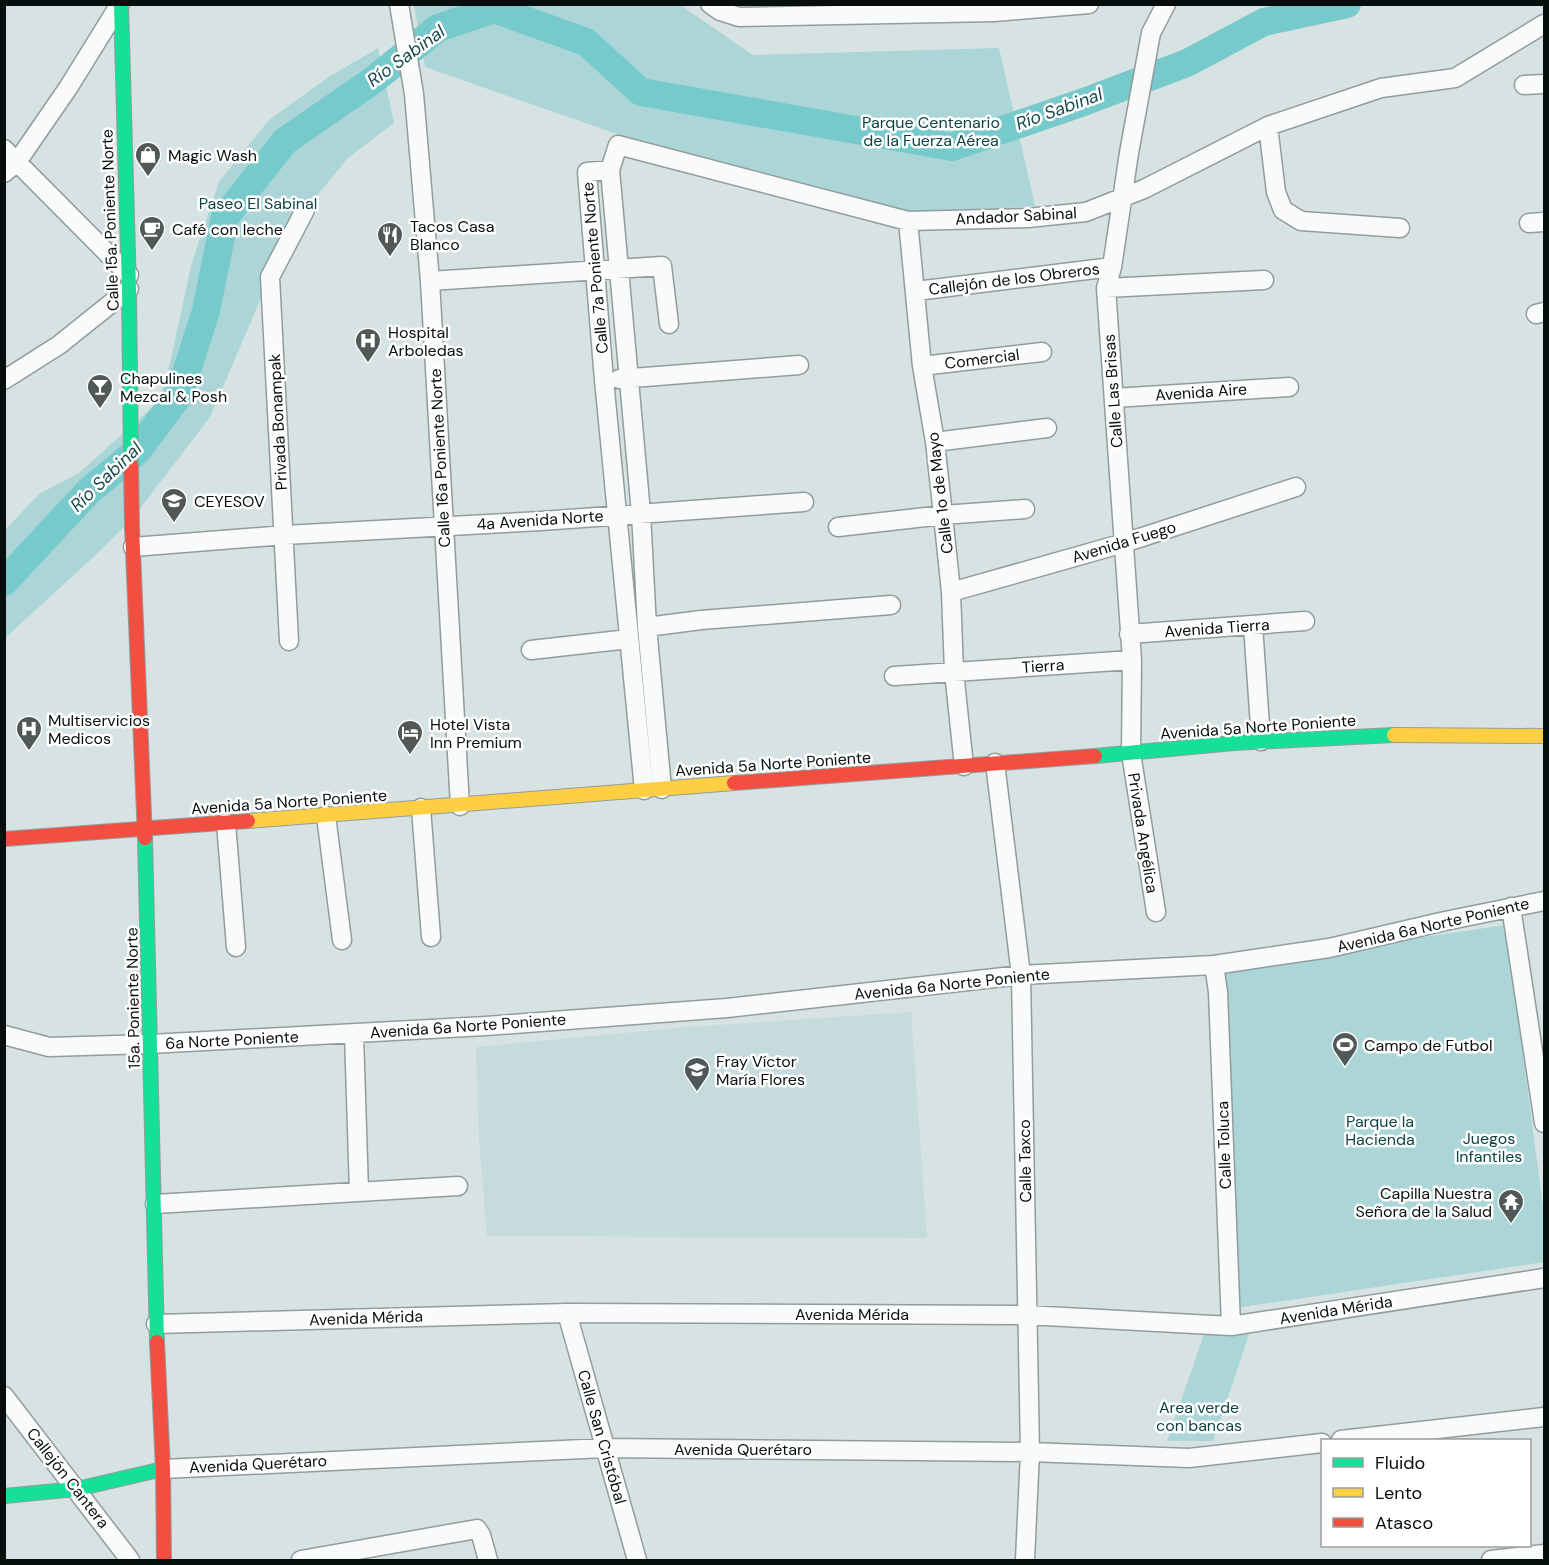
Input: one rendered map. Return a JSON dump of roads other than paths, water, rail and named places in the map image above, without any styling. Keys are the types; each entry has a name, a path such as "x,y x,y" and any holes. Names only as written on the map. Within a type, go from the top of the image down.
{"street":[{"path":"4,380 59,345 129,282 9,161 68,88 121,4"},
{"name":"Calle 15a. Poniente Norte","path":"121,4 131,435"},
{"name":"Calle 16a Poniente Norte","path":"399,4 414,94 430,280 460,806"},
{"path":"710,4 720,11 739,16 813,9 994,12 1089,4"},
{"name":"Calle Las Brisas","path":"1131,753 1131,660 1106,288 1112,267 1129,153 1151,33 1166,4"},
{"name":"Andador Sabinal","path":"610,170 618,146 908,221 1028,218 1086,212 1122,199 1269,126 1381,88 1455,78 1545,24"},
{"path":"1524,85 1545,84"},
{"path":"1269,126 1276,192 1283,210 1301,221 1400,228"},
{"name":"Calle 7a Poniente Norte","path":"610,170 641,513 653,790 629,639 594,271 587,172 610,170"},
{"name":"Privada Bonampak","path":"289,641 270,277 305,210"},
{"name":"Calle 1o de Mayo","path":"908,221 922,366 935,442 951,592 954,672 964,766"},
{"path":"430,280 662,266 669,324"},
{"name":"Callejón de los Obreros","path":"916,291 1112,267"},
{"path":"1106,288 1264,280"},
{"name":"Comercial","path":"922,366 1042,352"},
{"path":"604,380 799,365"},
{"name":"Avenida Aire","path":"1114,398 1289,387"},
{"path":"935,442 1047,428"},
{"name":"15a. Poniente Norte","path":"131,435 133,547 145,830 156,1324 163,1469 164,1560"},
{"name":"Avenida Fuego","path":"951,592 1124,543 1296,487"},
{"name":"4a Avenida Norte","path":"133,547 285,535 804,502"},
{"path":"838,527 943,515 1025,509"},
{"path":"647,627 701,620 891,605"},
{"name":"Avenida Tierra","path":"1129,634 1305,621"},
{"path":"1253,625 1261,741"},
{"path":"531,650 629,639"},
{"name":"Tierra","path":"894,676 1131,660"},
{"name":"Avenida 5a Norte Poniente","path":"4,839 995,764 1131,753 1206,744 1376,736 1545,736"},
{"name":"Privada Angélica","path":"1131,753 1156,912"},
{"name":"Calle Taxco","path":"995,764 1021,975 1030,1452 1025,1560"},
{"path":"422,808 431,937"},
{"path":"326,816 342,940"},
{"path":"226,824 236,947"},
{"name":"Avenida 6a Norte Poniente","path":"354,1034 728,1008 1021,975 1214,965 1329,948 1545,901"},
{"path":"1511,907 1538,1031 1545,1123"},
{"name":"Calle Toluca","path":"1214,965 1218,992 1231,1326"},
{"path":"354,1034 359,1192"},
{"name":"6a Norte Poniente","path":"4,1035 49,1047 354,1034"},
{"path":"155,1204 458,1186"},
{"name":"Avenida Mérida","path":"156,1324 567,1313 1027,1315 1231,1326 1545,1278"},
{"name":"Calle San Cristóbal","path":"567,1313 637,1560"},
{"name":"Callejón Cantera","path":"4,1396 130,1560"},
{"path":"1350,1439 1545,1418"},
{"name":"Avenida Querétaro","path":"163,1469 605,1448 1030,1452 1189,1458 1321,1443"},
{"path":"4,1496 77,1489 163,1469"},
{"path":"301,1560 325,1559 477,1529 488,1560"},
{"path":"1491,1560 1545,1554"}],"waterway":[{"name":"Río Sabinal","path":"4,582 89,491 137,451 179,395 206,311 225,217 285,141 372,81 438,28 494,9 586,42 641,92 952,147 1081,103 1187,63 1264,22 1347,4"}],"place":[{"name":"Magic Wash","path":"148,178"},
{"name":"Café con leche","path":"152,252"},
{"name":"Tacos Casa Blanco","path":"390,258"},
{"name":"Hospital Arboledas","path":"368,364"},
{"name":"Chapulines Mezcal & Posh","path":"100,410"},
{"name":"CEYESOV","path":"174,524"},
{"name":"Multiservicios Medicos","path":"29,752"},
{"name":"Hotel Vista Inn Premium","path":"410,756"},
{"name":"Campo de Futbol","path":"1345,1068"},
{"name":"Fray Víctor María Flores","path":"697,1093"},
{"name":"Capilla Nuestra Señora de la Salud","path":"1511,1225"}],"park label":[{"name":"Parque Centenario de la Fuerza Aérea","path":"931,131"},
{"name":"Paseo El Sabinal","path":"258,203"},
{"name":"Parque la Hacienda","path":"1380,1130"},
{"name":"Juegos Infantiles","path":"1489,1147"},
{"name":"Area verde con bancas","path":"1199,1416"}]}
